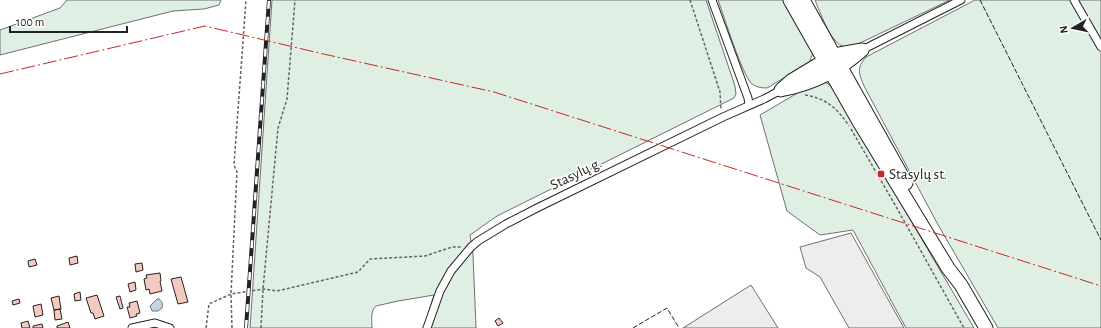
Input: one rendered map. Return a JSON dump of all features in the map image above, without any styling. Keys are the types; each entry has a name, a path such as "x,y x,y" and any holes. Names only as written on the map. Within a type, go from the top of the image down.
{"highway":[{"path":"790,0 829,58 953,266 961,285 986,328"},
{"path":"803,0 829,58"},
{"path":"781,90 791,81 829,58 862,50"},
{"path":"781,90 794,87 836,70 862,50"}],"street":[{"path":"712,0 750,105"},
{"path":"862,50 961,0"},
{"path":"1074,0 1101,47"},
{"name":"Stasylų g.","path":"427,328 440,291 451,271 478,241 506,224 781,90"},
{"path":"132,328 155,323 170,328"}],"path":[{"path":"232,328 231,294 237,172 234,165 246,0"},
{"path":"261,328 263,289 278,128 287,99 295,0"},
{"path":"690,0 720,92 723,117"},
{"path":"794,87 797,92 801,94 816,96 825,100 835,107 844,119 894,203 964,328"},
{"path":"206,328 209,304 231,294 263,289 277,291 358,272 370,259 425,256 452,247 471,247"}],"green space":[{"path":"67,0 221,0 219,5 204,9 173,11 0,55 0,30 60,8"},
{"path":"272,0 706,0 735,86 736,94 734,98 497,216 470,235 473,254 476,328 424,328 434,295 376,306 372,313 372,328 250,328"},
{"path":"718,0 786,0 813,53 809,63 767,88 752,84 738,58"},
{"path":"815,0 950,0 858,44 846,47 842,46 833,38"},
{"path":"975,0 1101,0 1101,328 998,328 937,223 862,82 859,71 866,57"},
{"path":"822,82 827,83 833,88 974,328 906,328 853,230 820,235 787,211 760,115 813,84"}],"shaded area":[{"path":"851,233 904,328 849,328 820,277 806,268 800,247"},
{"path":"751,285 778,328 683,328"},
{"path":"157,299 162,302 162,308 158,311 152,311 150,306"}],"building":[{"path":"77,256 78,263 70,265 69,258"},
{"path":"35,259 37,265 29,267 28,261"},
{"path":"142,263 143,270 136,272 135,264"},
{"path":"160,273 162,291 150,294 149,289 146,290 144,279 147,278 146,275"},
{"path":"181,277 188,302 178,304 171,279"},
{"path":"135,282 136,290 130,292 128,284"},
{"path":"80,292 81,300 75,301 74,294"},
{"path":"97,295 104,316 95,319 93,313 91,313 86,298"},
{"path":"59,296 61,309 54,310 51,298"},
{"path":"120,296 123,308 120,309 116,297"},
{"path":"19,299 20,303 13,305 12,301"},
{"path":"137,301 140,313 136,314 137,316 130,318 127,307 130,307 129,303"},
{"path":"41,304 43,315 35,317 33,306"},
{"path":"60,309 62,319 55,320 54,310"},
{"path":"499,318 503,323 498,326 495,321"},
{"path":"28,321 30,328 22,328 21,323"},
{"path":"68,322 70,328 57,328 57,326"},
{"path":"42,324 43,328 33,328 33,326"}],"railway":[{"path":"246,328 269,0"}],"fence":[{"path":"980,0 1101,240"},
{"path":"633,328 667,308 679,328"}],"power":[{"path":"0,74 205,26 494,92 1101,286"}],"place":[{"name":"Stasylų st.","path":"881,174"}]}
